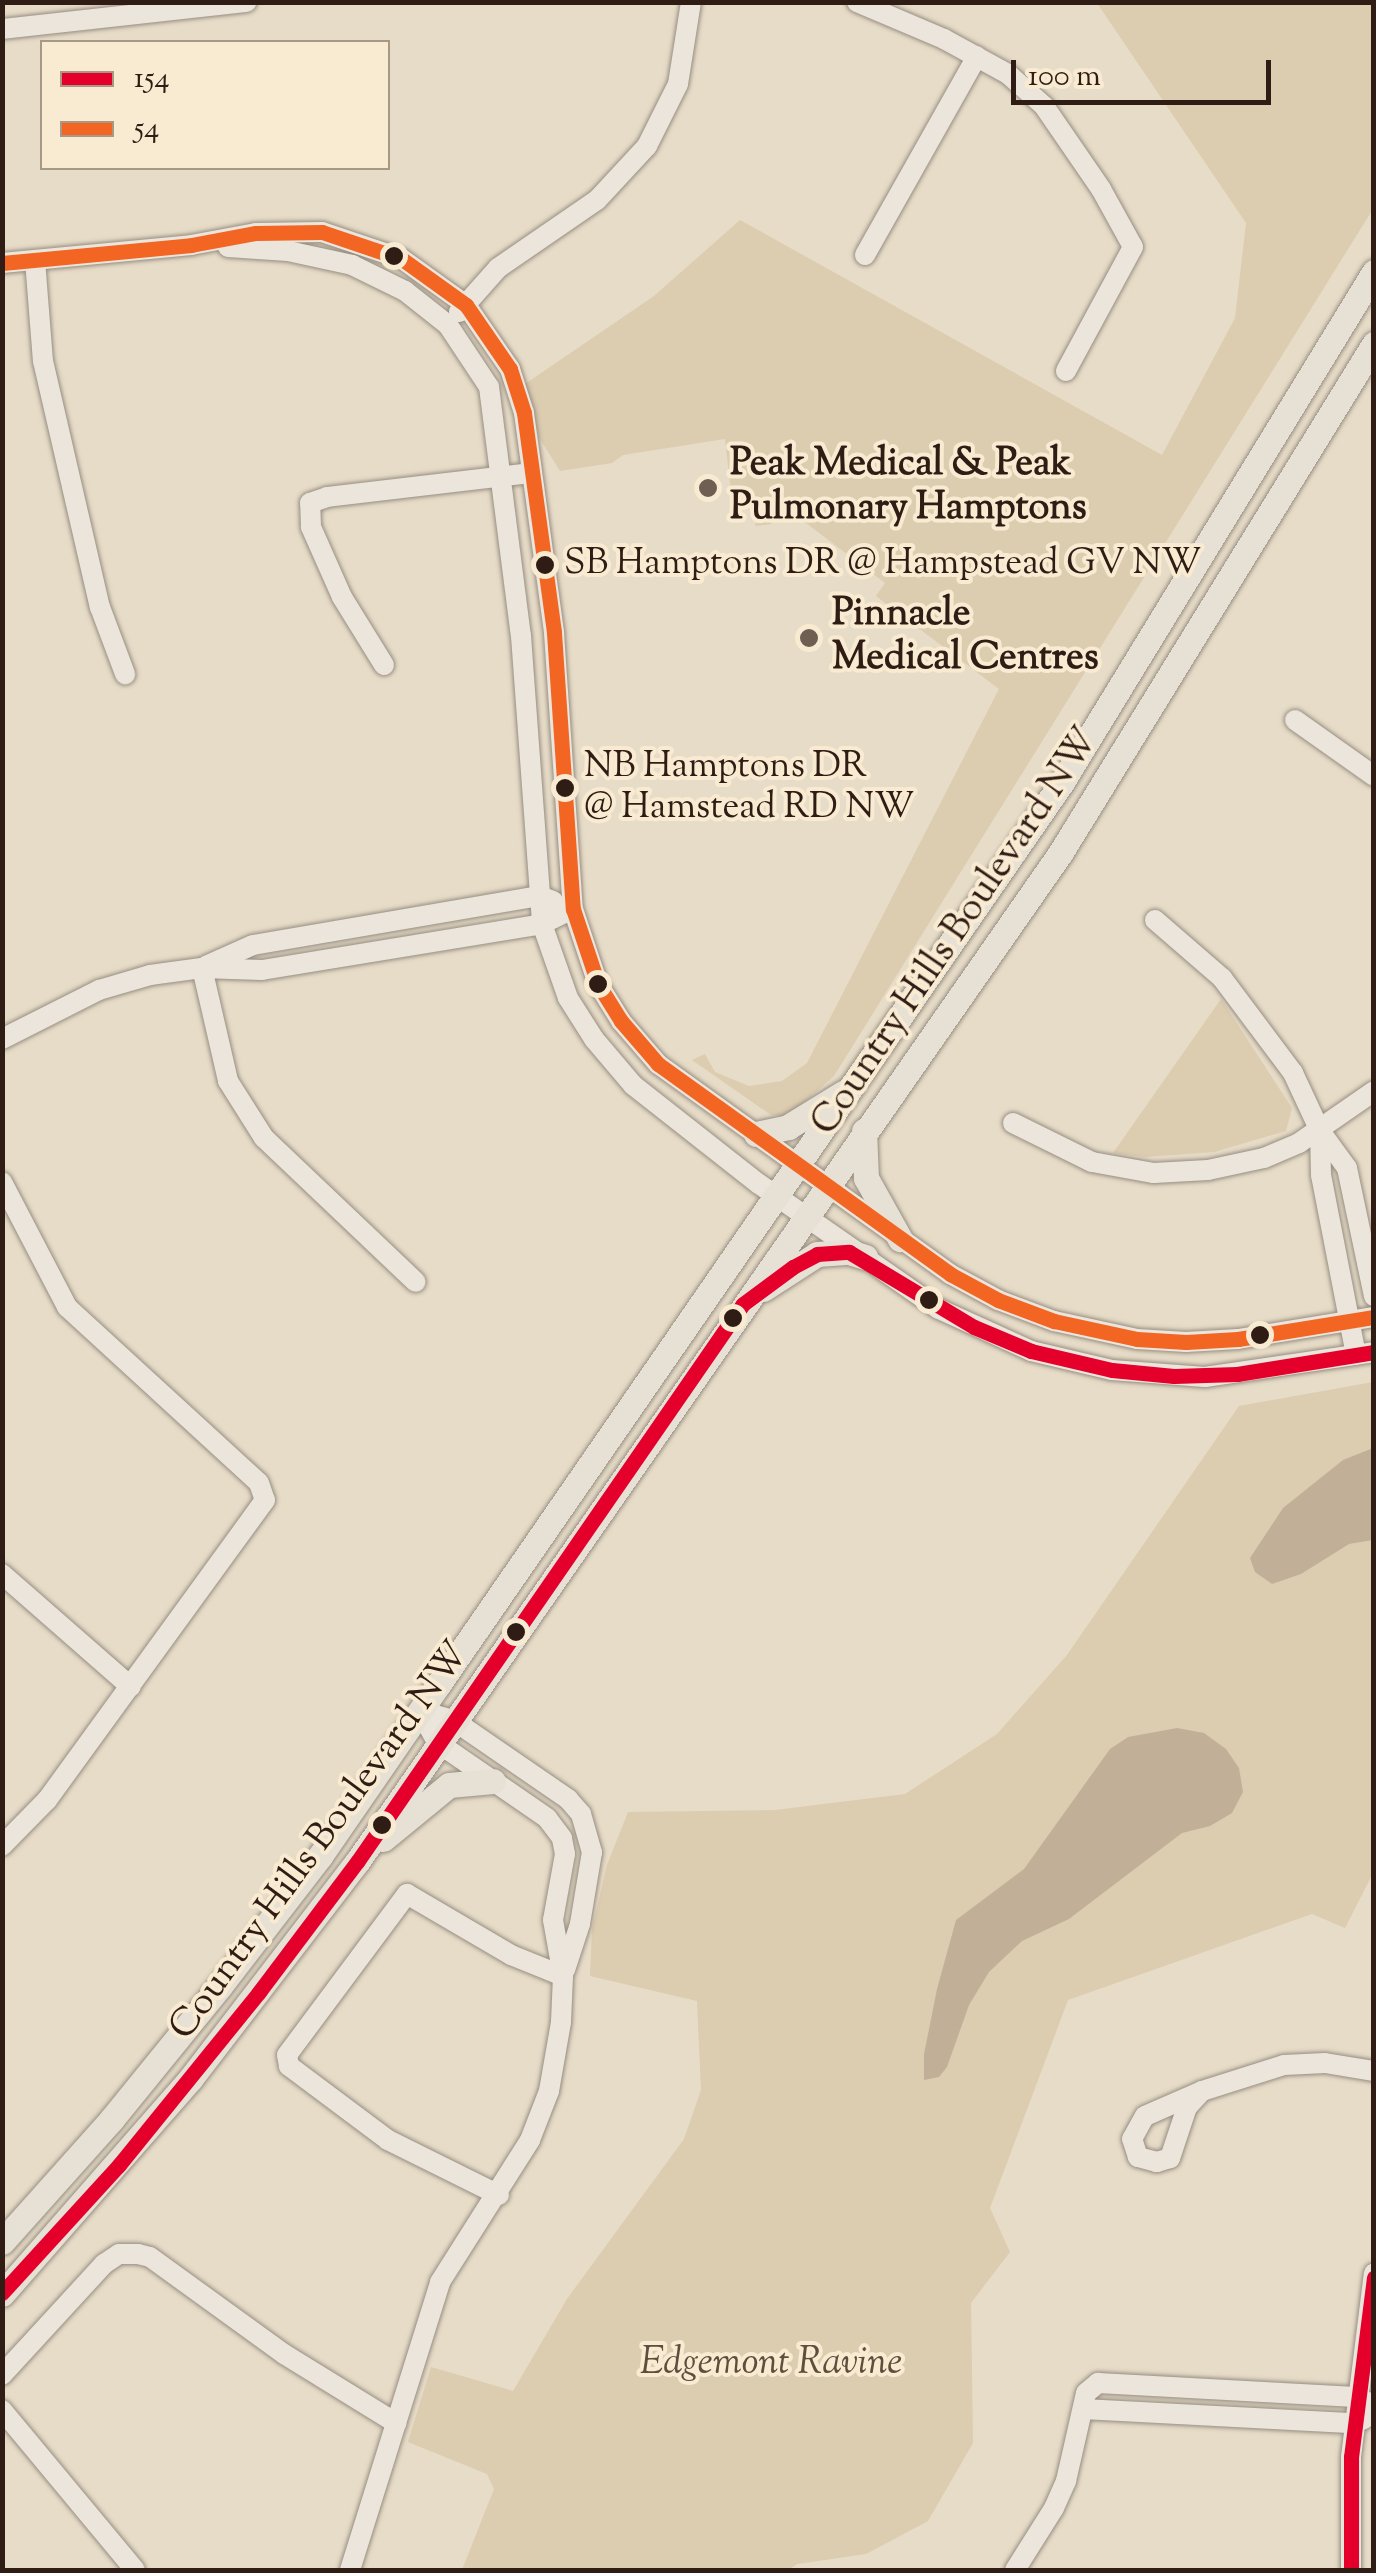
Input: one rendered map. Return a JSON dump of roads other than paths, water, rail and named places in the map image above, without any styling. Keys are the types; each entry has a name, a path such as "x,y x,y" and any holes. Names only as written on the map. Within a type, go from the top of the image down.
{"main road":[{"name":"Country Hills Boulevard NW","path":"2,2242 111,2120 320,1856 1062,782 1374,272"},
{"name":"Country Hills Boulevard NW","path":"2,2294 191,2078 357,1862 1061,852 1374,344"},
{"path":"756,1134 788,1127 856,1084"},
{"path":"864,1131 866,1178 900,1239"},
{"path":"743,1304 817,1254 849,1252 865,1258"},
{"path":"357,1862 449,1786 493,1781"}],"street":[{"path":"2,29 247,2"},
{"path":"448,325 498,268 596,200 647,146 678,84 691,2"},
{"path":"857,2 977,56 1044,106 1101,188 1133,247 1066,370"},
{"path":"865,255 977,56"},
{"path":"2,263 190,245 256,234 322,232 402,260 466,305 510,369 524,413 554,632 573,909 598,984 621,1021 658,1064 712,1107 756,1134 900,1239 998,1300 1054,1321 1110,1335 1162,1341 1238,1340 1374,1317"},
{"path":"190,245 288,251 352,265 405,291 448,325 488,387 521,636 542,924 568,998 632,1085 804,1216 974,1327 1031,1351 1092,1367 1205,1376 1365,1354 1350,1321 1321,1175 1320,1132"},
{"path":"34,260 43,361 100,607 124,674"},
{"path":"384,666 342,597 310,528 310,503 327,496 531,473"},
{"path":"1295,720 1374,776"},
{"path":"202,968 253,945 540,896 573,909"},
{"path":"2,1040 99,990 150,974 202,968 262,970 542,924 573,909"},
{"path":"1155,920 1202,957 1246,1006 1293,1073 1320,1132 1347,1168 1374,1296"},
{"path":"202,968 228,1081 264,1138 416,1282"},
{"path":"1013,1123 1092,1162 1154,1173 1239,1165 1320,1132 1374,1092"},
{"path":"2,1182 67,1307 259,1482 266,1500 47,1800 2,1846"},
{"path":"2,1574 130,1687"},
{"path":"420,1711 453,1720 568,1800 586,1824 592,1852 580,1924 562,1976"},
{"path":"350,2570 440,2282 498,2194 542,2113 557,2055 562,1976 553,1920 564,1854 562,1838 547,1818 438,1742 420,1711"},
{"path":"498,2194 388,2140 289,2066 287,2055 407,1894 512,1955 562,1976"},
{"path":"1202,2091 1284,2065 1326,2063 1374,2071"},
{"path":"2,2374 104,2264 119,2254 138,2254 150,2256 284,2354 396,2423"},
{"path":"1351,2570 1374,2273"},
{"path":"1022,2569 1066,2481 1086,2392 1098,2383 1365,2401"},
{"path":"1225,2416 1226,2390"},
{"path":"1082,2409 1364,2419"},
{"path":"2,2410 135,2570"}],"place":[{"name":"Peak Medical & Peak Pulmonary Hamptons","path":"708,488"},
{"name":"SB Hamptons DR @ Hampstead GV NW","path":"545,565"},
{"name":"Pinnacle Medical Centres","path":"809,638"},
{"name":"NB Hamptons DR @ Hamstead RD NW","path":"565,788"}],"park label":[{"name":"Edgemont Ravine","path":"771,2365"}]}
